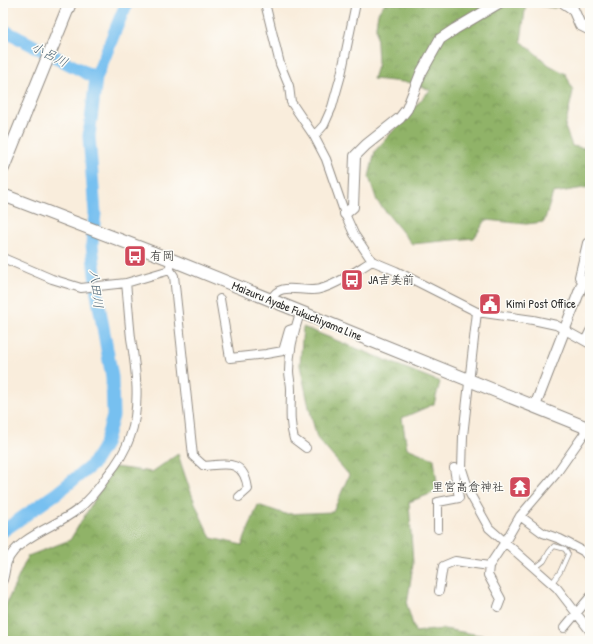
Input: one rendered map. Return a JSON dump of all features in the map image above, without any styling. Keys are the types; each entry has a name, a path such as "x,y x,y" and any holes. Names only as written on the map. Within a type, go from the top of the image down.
{"main road":[{"path":"3,168 70,3"},
{"name":"Maizuru Ayabe Fukuchiyama Line","path":"3,195 118,239 171,265 271,300 300,313 589,427"}],"street":[{"path":"264,3 280,64 289,86 291,102 314,136 326,158 345,214 354,234 372,261 396,270 476,312 533,320 556,325 587,342 590,331"},
{"path":"314,136 324,125 332,107 341,75 356,3"},
{"path":"345,214 352,207 355,156 366,144 400,118 407,109 420,73 440,39 499,3"},
{"path":"564,3 573,9 580,25 590,30"},
{"path":"535,406 586,279 579,277 588,243 590,241"},
{"path":"3,258 52,279 81,288 122,284 171,265 174,276 193,456 204,466 223,464 236,466 242,471 247,481 248,489 239,497"},
{"path":"271,300 278,291 284,288 315,290 336,283 372,261"},
{"path":"3,580 8,562 14,552 31,538 77,510 97,490 122,455 131,436 137,394 136,371 122,284"},
{"path":"220,299 230,358 283,351 289,330 295,328"},
{"path":"476,312 463,436 462,469 470,494 489,528 557,588 577,612 590,631"},
{"path":"300,313 295,328 289,370 291,389 291,423 294,439 306,448"},
{"path":"498,607 501,599 488,575 489,566 520,516 556,474 589,427"},
{"path":"438,529 438,502 459,498 454,468 462,469"},
{"path":"520,516 543,533 560,539 583,551 590,559"},
{"path":"439,592 443,566 455,561 489,566"},
{"path":"564,628 590,598"}],"lane":[{"path":"535,568 544,561 554,546 565,549 568,554 560,572 552,583"}],"green space":[{"path":"385,3 526,3 521,41 549,65 566,74 573,91 565,127 572,146 583,148 590,144 590,187 553,193 544,222 526,224 486,220 474,238 412,244 377,201 369,177 375,151 430,90 413,83 373,79 378,63 376,26 378,13"},
{"path":"526,3 565,3 554,8"},
{"path":"303,327 440,382 434,404 402,418 407,448 434,459 438,491 409,502 413,564 407,605 415,632 444,629 486,636 504,641 3,641 3,611 28,556 70,540 114,467 152,472 178,454 201,518 211,538 242,545 258,505 285,514 333,512 349,475 317,438 300,365"}],"waterway":[{"name":"八田川","path":"3,531 57,493 92,465 105,444 113,416 112,377 97,294 92,244 95,213 89,136 96,78 127,3"},
{"name":"小呂川","path":"3,30 96,78"}],"place":[{"name":"有岡","path":"135,256"},
{"name":"JA吉美前","path":"352,280"},
{"name":"Kimi Post Office","path":"490,304"},
{"name":"里宮高倉神社","path":"520,487"}]}
